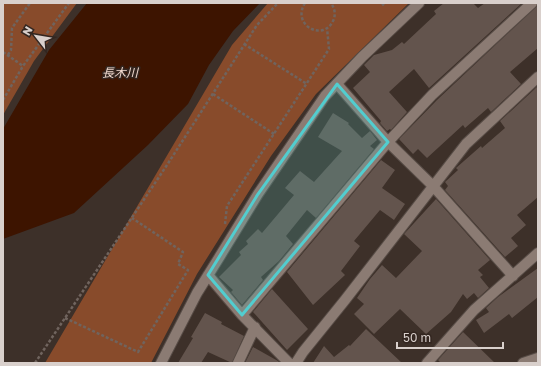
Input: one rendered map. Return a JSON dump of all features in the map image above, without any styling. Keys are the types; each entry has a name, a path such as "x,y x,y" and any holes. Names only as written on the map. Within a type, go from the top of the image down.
{"street":[{"path":"161,363 208,275 258,194 325,96 362,57 419,3"},
{"path":"242,315 388,142 432,95 532,3"},
{"path":"296,363 303,352 466,144 538,77"},
{"path":"337,84 388,142 433,186 513,276"},
{"path":"427,363 474,310 538,253"},
{"path":"208,275 242,315 289,363"},
{"path":"238,363 255,327"},
{"path":"523,363 538,358"}],"path":[{"path":"8,55 11,50 12,28 30,3"},
{"path":"3,100 23,66 69,3"},
{"path":"35,363 132,218 244,44 257,25 278,3"},
{"path":"305,3 301,14 302,20 310,29 316,30 327,28 334,19 335,14 332,3"},
{"path":"382,3 385,7"},
{"path":"224,227 227,206 329,49 327,28"},
{"path":"244,44 307,84"},
{"path":"3,52 23,66"},
{"path":"213,94 274,134"},
{"path":"65,318 138,352 188,270 178,264 183,252 132,218"}],"highlighted area":[{"path":"337,84 388,142 242,315 208,275 258,194"}],"shaded area":[{"path":"3,3 77,3 34,61 3,115"},
{"path":"268,3 409,3 316,94 271,156 197,274 151,363 45,363 232,45"}],"water":[{"name":"長木川","path":"87,3 260,3 233,31 209,65 188,104 148,145 74,213 3,239 3,129 49,50"}],"building":[{"path":"444,3 473,3 478,8 485,3 522,3 429,88 414,69 389,92 407,112 391,130 390,129 387,131 380,123 381,121 353,88 370,72 364,65 374,55 392,50 402,42 404,44 436,14 434,11"},
{"path":"538,5 538,48 510,72 521,84 491,112 488,108 465,128 463,125 427,158 418,149 413,154 399,139 437,100"},
{"path":"538,86 538,197 517,215 526,225 511,238 518,246 505,257 445,190 448,186 445,182 458,170 456,168 481,146 482,148 505,128 500,121"},
{"path":"333,113 349,123 348,124 362,138 370,131 377,140 370,146 374,149 316,218 307,210 286,236 293,244 279,261 261,277 263,280 242,305 231,292 233,290 219,277 241,255 239,252 248,244 246,241 258,229 262,233 294,195 285,188 300,171 314,182 342,151 318,137"},
{"path":"381,160 395,170 382,188 405,204 394,220 380,210 354,241 360,246 341,271 345,275 313,305 287,272"},
{"path":"436,199 490,260 478,270 483,275 480,277 489,288 478,298 474,293 467,299 463,294 451,312 426,334 400,309 374,334 354,314 364,304 357,298 382,265 396,278 422,251 404,234"},
{"path":"538,268 538,297 512,318 509,314 484,333 476,320 489,312 486,308 498,297"},
{"path":"272,289 308,329 287,350 253,312"},
{"path":"205,313 222,322 221,324 244,336 232,363 208,352 201,363 178,363 193,338 191,337"},
{"path":"366,329 402,363 313,363 324,346 334,357 349,345 350,346"},
{"path":"463,332 495,363 441,363 438,360"},
{"path":"253,347 278,361 280,363 245,363"}]}
